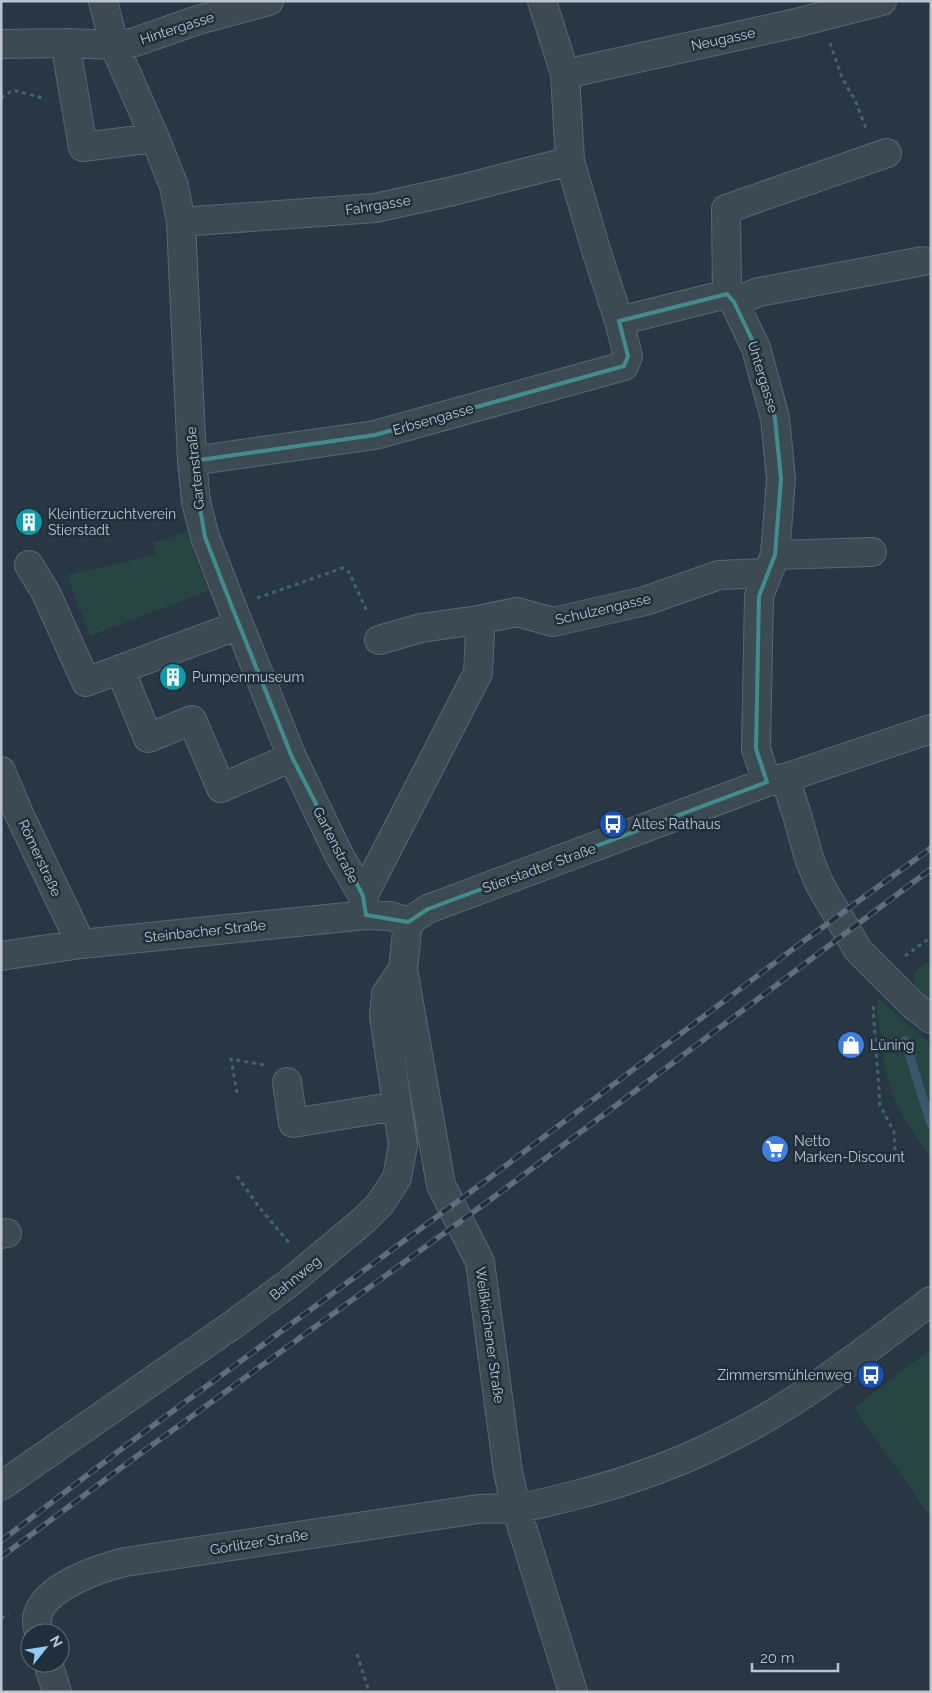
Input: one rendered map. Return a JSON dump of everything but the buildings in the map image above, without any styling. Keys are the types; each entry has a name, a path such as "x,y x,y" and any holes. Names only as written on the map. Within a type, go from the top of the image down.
{"street":[{"name":"Gartenstraße","path":"103,1 114,45 174,186 181,222 192,461 196,502 205,537 292,757 364,905"},
{"name":"Hintergasse","path":"1,44 67,43 114,45 135,42 198,20 269,1"},
{"name":"Neugasse","path":"565,74 882,1"},
{"path":"550,9 565,74 570,161 619,321 923,261"},
{"path":"67,43 68,60 83,147 155,138"},
{"path":"730,298 726,209 881,155"},
{"name":"Fahrgasse","path":"181,222 376,208 453,191 570,161"},
{"name":"Untergasse","path":"730,298 756,348 775,418 781,479 771,564 759,596 756,749 776,780"},
{"name":"Erbsengasse","path":"192,461 375,435 624,366 628,356 619,321"},
{"name":"Schulzengasse","path":"379,640 422,628 517,612 552,622 645,601 718,575 771,564 872,552"},
{"path":"28,565 46,593 86,682 120,669 235,616"},
{"path":"364,905 478,673 480,633 478,620"},
{"path":"120,669 148,738 192,720 222,788 292,757"},
{"name":"Stierstadter Straße","path":"408,922 428,909 776,780 931,729"},
{"name":"Römerstraße","path":"1,771 20,816 81,944"},
{"path":"776,780 798,815 809,858 818,883 858,950 913,1005 931,1019"},
{"name":"Steinbacher Straße","path":"1,956 364,905 408,922"},
{"name":"Weißkirchener Straße","path":"408,922 402,969 441,1185 480,1262 507,1464 516,1508 573,1692"},
{"name":"Bahnweg","path":"1,1486 231,1326 307,1268 380,1204 397,1178 403,1144 384,1016 386,994 402,969"},
{"path":"287,1082 293,1123 397,1106"},
{"path":"516,1508 606,1488 653,1472 692,1456 745,1430 808,1391 931,1301"},
{"name":"Görlitzer Straße","path":"38,1623 37,1617 44,1602 70,1582 100,1568 478,1509 516,1508"},
{"path":"51,1673 57,1692"}],"path":[{"path":"820,16 842,78 855,100 881,155"},
{"path":"1,98 13,90 50,100"},
{"path":"235,616 343,568 349,572 379,640"},
{"path":"881,974 872,997 880,1105 894,1132 895,1152"},
{"path":"237,1093 231,1059 284,1069 287,1082"},
{"path":"237,1176 307,1268"},
{"path":"357,1654 369,1692"}],"highlighted area":[{"path":"727,294 734,302 756,348 775,418 781,479 775,555 759,596 756,749 767,782 428,909 408,922 366,915 363,896 292,757 205,537 192,461 375,435 624,366 628,356 619,321"}],"green space":[{"path":"186,532 208,591 90,636 67,575 155,555 153,543"},
{"path":"931,960 931,1002 918,990 914,973"},
{"path":"879,999 931,1044 931,1157 903,1115 890,1087 885,1066 877,1006"},
{"path":"931,1349 931,1517 854,1408"}],"waterway":[{"path":"905,1041 931,1124"}],"railway":[{"path":"1,1541 128,1444 484,1182 797,946 931,848"},
{"path":"1,1557 494,1197 931,869"}],"place":[{"name":"Kleintierzuchtverein Stierstadt","path":"29,522"},
{"name":"Pumpenmuseum","path":"173,677"},
{"name":"Altes Rathaus","path":"613,824"},
{"name":"Lüning","path":"851,1045"},
{"name":"Netto Marken-Discount","path":"775,1149"},
{"name":"Zimmersmühlenweg","path":"871,1375"}]}
